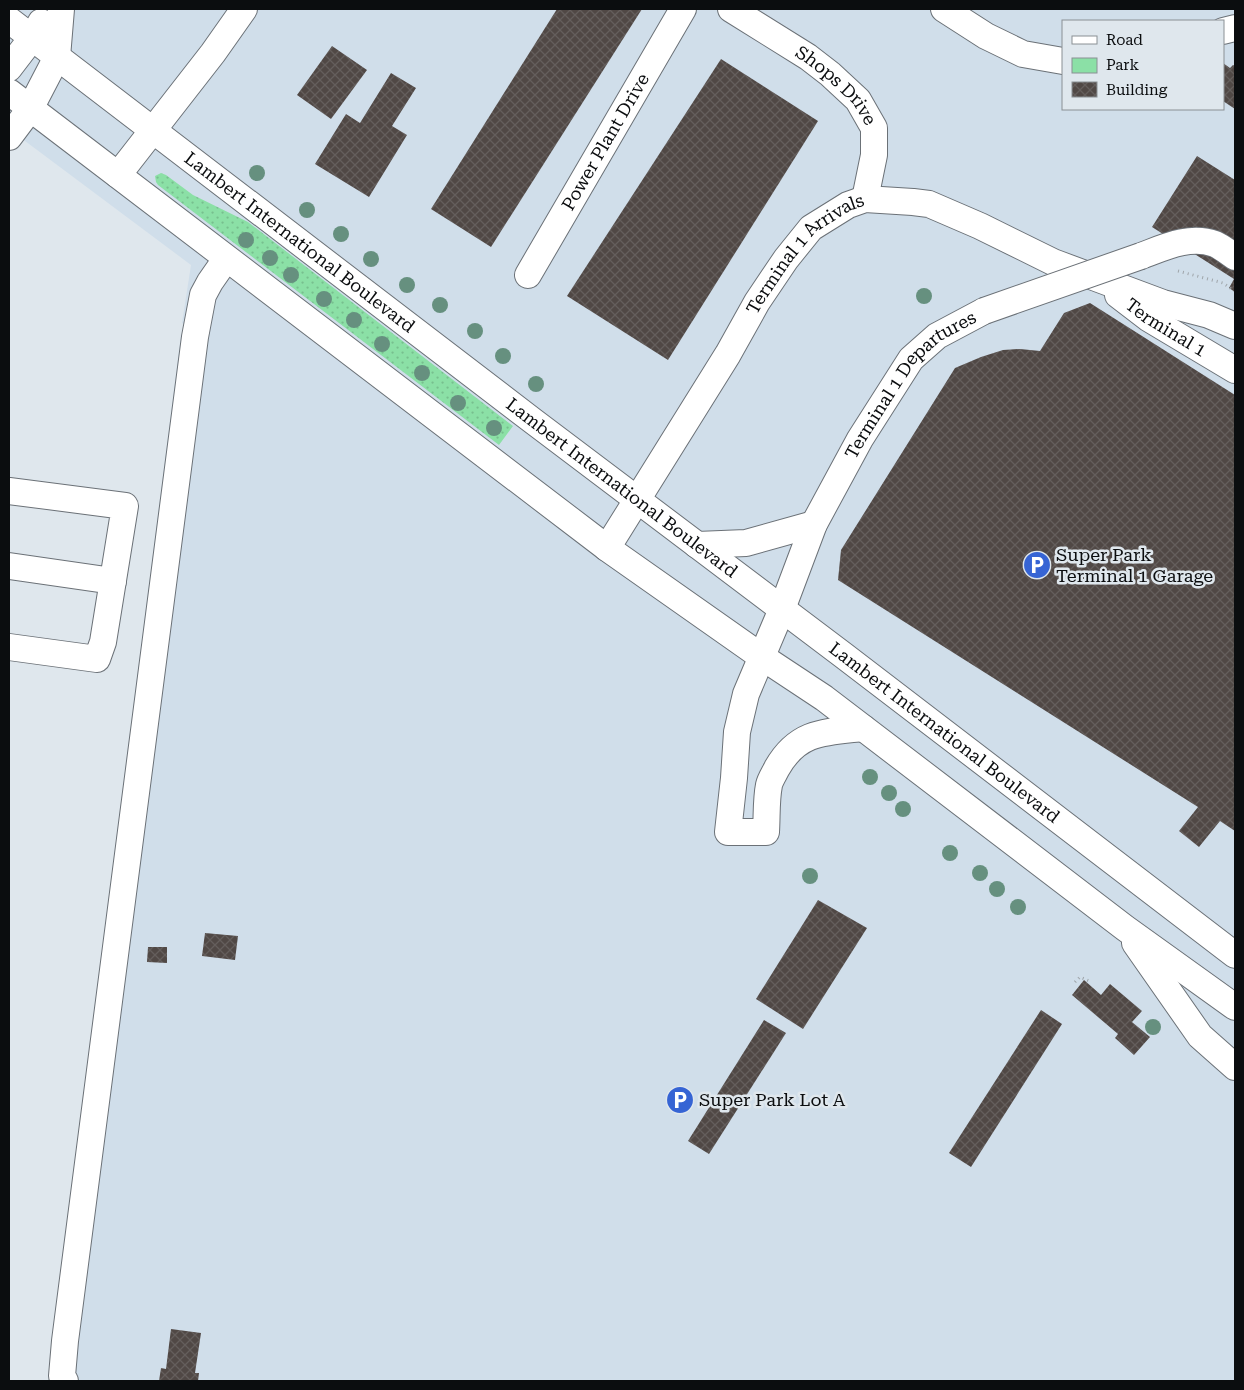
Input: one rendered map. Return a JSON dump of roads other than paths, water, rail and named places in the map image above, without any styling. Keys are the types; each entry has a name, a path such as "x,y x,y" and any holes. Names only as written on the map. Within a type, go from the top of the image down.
{"street":[{"path":"9,68 32,38 49,9"},
{"path":"9,138 30,108 57,56 61,9"},
{"path":"118,175 213,53 244,9"},
{"name":"Power Plant Drive","path":"528,275 682,9"},
{"name":"Shops Drive","path":"731,9 808,57 858,100 874,128 874,155 865,199"},
{"path":"944,9 986,36 1022,54 1062,61"},
{"name":"Lambert International Boulevard","path":"9,20 1235,955"},
{"path":"9,92 607,548 762,657 824,698 1125,928 1235,1007"},
{"name":"Terminal 1 Arrivals","path":"607,548 728,354 757,302 786,259 811,228 848,205 865,199 928,204 980,226 1053,262 1163,303 1209,315 1235,326"},
{"name":"Terminal 1 Departures","path":"863,728 822,732 794,745 782,760 769,783 766,832 728,832 737,732 746,694 782,609 814,524 860,439 911,359 937,336 984,311 1172,245 1191,241 1203,241 1216,245 1235,257"},
{"path":"65,1381 62,1376 65,1341 195,337 203,295 226,258"},
{"name":"Terminal 1","path":"1099,279 1148,318 1235,370"},
{"path":"9,490 125,506 103,642 97,659 9,647"},
{"path":"696,545 746,543 814,524"},
{"path":"9,566 113,580"},
{"path":"1125,928 1200,1036 1235,1067"}],"place":[{"name":"Super Park Terminal 1 Garage","path":"1037,565"},
{"name":"Super Park Lot A","path":"680,1100"}]}
